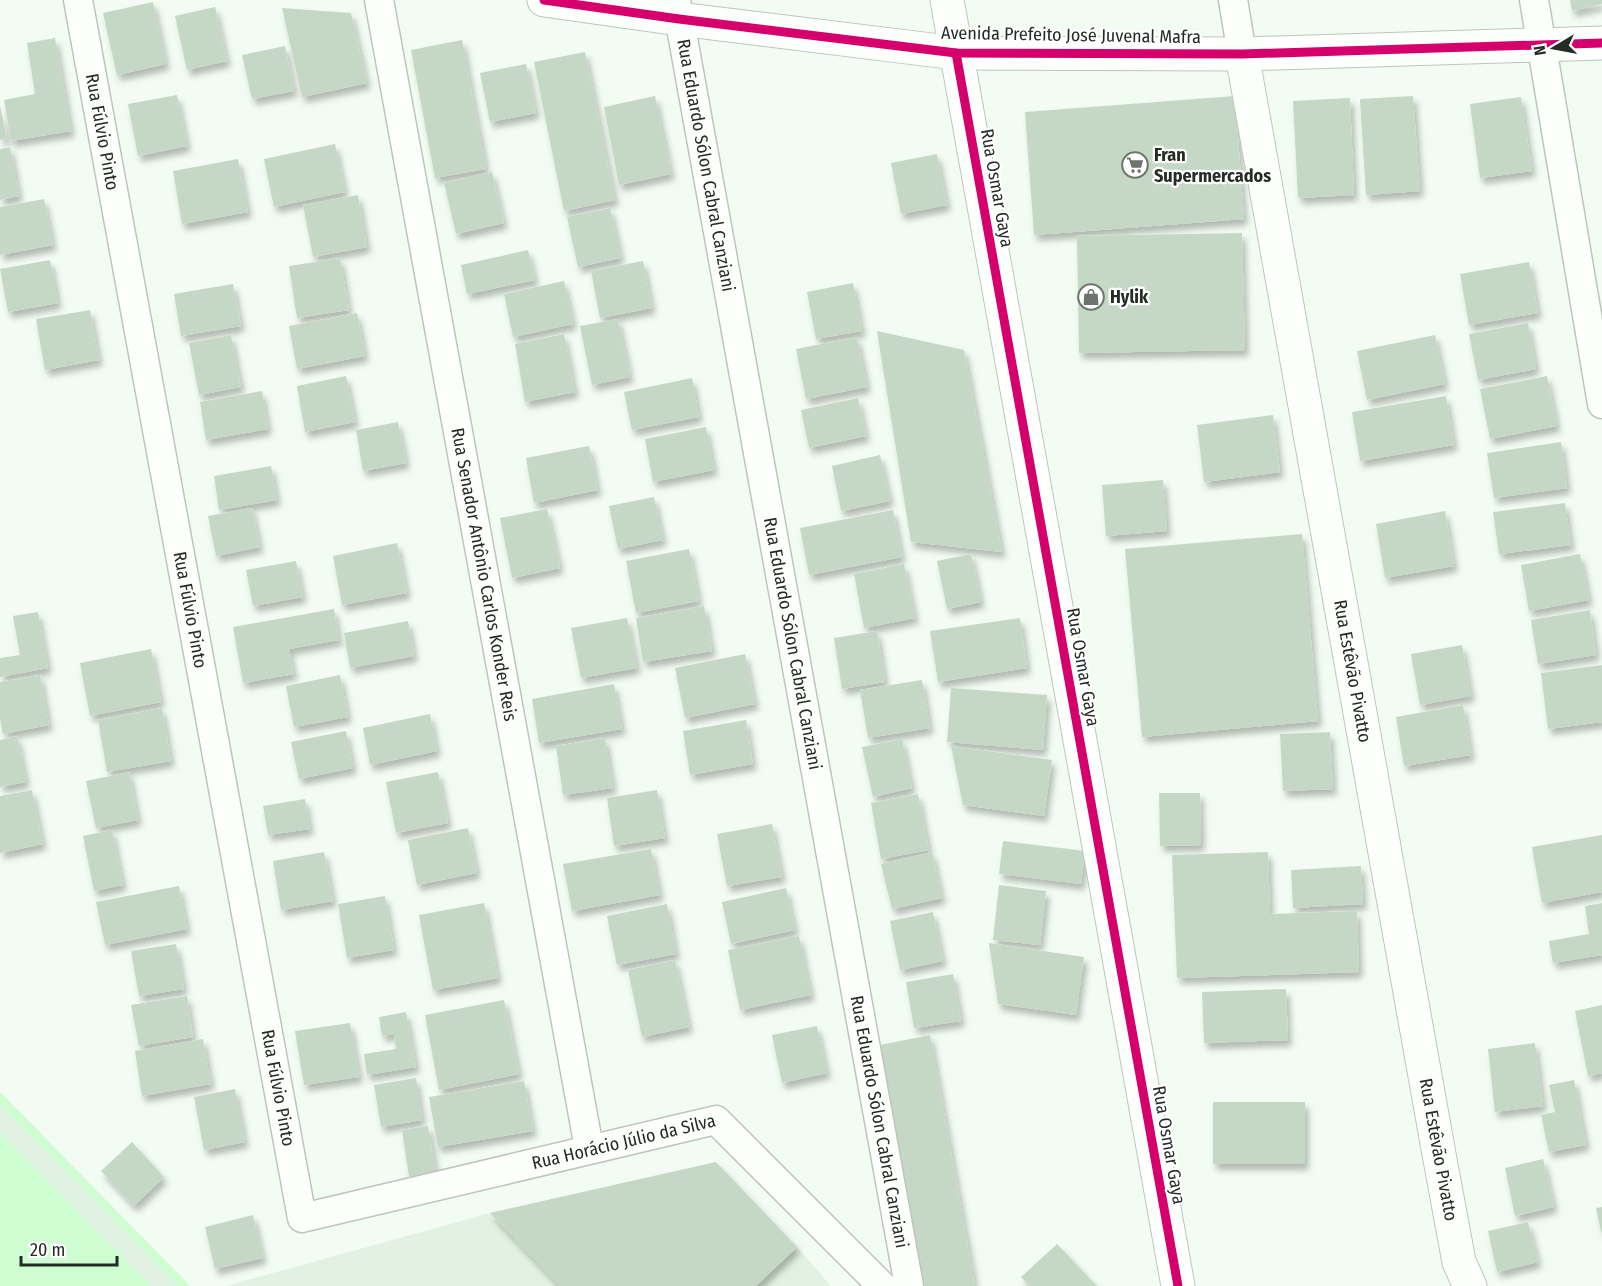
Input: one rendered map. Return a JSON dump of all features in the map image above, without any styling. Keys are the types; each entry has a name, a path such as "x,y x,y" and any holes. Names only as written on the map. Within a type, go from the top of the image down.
{"main road":[{"name":"Avenida Prefeito José Juvenal Mafra","path":"544,0 677,10 957,53 1242,54 1602,43"},
{"name":"Rua Osmar Gaya","path":"947,0 1178,1286"},
{"name":"Rua Estêvão Pivatto","path":"1242,54 1439,1154 1459,1262 1470,1286"}],"street":[{"name":"Rua Fúlvio Pinto","path":"78,0 302,1218"},
{"name":"Rua Senador Antônio Carlos Konder Reis","path":"379,0 589,1148"},
{"path":"1233,0 1242,54"},
{"path":"1534,0 1602,404"},
{"name":"Rua Eduardo Sólon Cabral Canziani","path":"677,10 909,1286"},
{"name":"Rua Horácio Júlio da Silva","path":"302,1218 589,1148 716,1120 882,1286"}],"shaded area":[{"path":"0,1092 187,1283 190,1286 0,1286"},
{"path":"716,1162 831,1286 226,1286 490,1213"}],"green space":[{"path":"0,1092 190,1286 178,1286 0,1105"},
{"path":"0,1132 152,1286 0,1286"}],"building":[{"path":"1570,0 1602,0 1602,4 1572,11"},
{"path":"153,2 166,64 117,75 103,13"},
{"path":"215,7 227,61 187,70 175,16"},
{"path":"282,8 351,13 367,83 302,97"},
{"path":"55,38 71,131 11,141 4,100 35,94 27,43"},
{"path":"462,40 486,169 435,178 411,50"},
{"path":"285,46 294,91 252,99 242,55"},
{"path":"585,52 615,200 564,211 534,62"},
{"path":"526,64 536,113 490,122 480,73"},
{"path":"177,95 187,146 138,156 128,104"},
{"path":"655,96 671,174 619,185 604,107"},
{"name":"Fran Supermercados","path":"1235,96 1244,219 1034,235 1025,112"},
{"path":"1413,96 1420,191 1366,195 1360,99"},
{"path":"1521,97 1532,171 1480,178 1470,104"},
{"path":"1350,98 1354,195 1298,198 1293,101"},
{"path":"0,106 7,138 0,140"},
{"path":"335,144 345,192 274,207 264,159"},
{"path":"10,147 19,196 0,200 0,149"},
{"path":"937,154 947,205 901,214 891,163"},
{"path":"238,159 248,212 182,224 173,171"},
{"path":"492,172 504,223 456,234 444,183"},
{"path":"358,195 367,247 313,257 303,205"},
{"path":"44,199 53,245 0,255 0,207"},
{"path":"610,208 621,258 578,267 567,217"},
{"path":"1242,233 1245,350 1079,353 1077,236"},
{"path":"528,250 535,280 467,294 461,265"},
{"path":"340,258 349,310 297,318 289,266"},
{"path":"50,260 58,303 8,312 0,269"},
{"path":"643,261 652,308 600,318 591,271"},
{"path":"1529,262 1538,313 1469,325 1460,274"},
{"path":"564,281 573,324 513,337 504,294"},
{"path":"853,283 862,331 816,339 807,292"},
{"path":"233,284 241,326 181,336 174,294"},
{"path":"90,310 99,360 45,370 36,319"},
{"path":"357,313 365,356 297,369 289,326"},
{"path":"618,319 630,377 592,385 580,326"},
{"path":"1528,323 1536,369 1478,380 1469,334"},
{"path":"877,331 964,350 1002,552 911,542"},
{"path":"564,334 575,392 525,402 515,344"},
{"path":"231,335 241,387 199,395 189,343"},
{"path":"1435,335 1445,384 1367,400 1357,351"},
{"path":"857,337 867,387 806,399 796,349"},
{"path":"346,376 355,422 305,432 297,386"},
{"path":"1547,376 1557,426 1490,439 1480,389"},
{"path":"692,378 699,417 632,430 624,392"},
{"path":"262,391 268,429 206,440 200,402"},
{"path":"1446,396 1454,445 1360,461 1352,412"},
{"path":"858,398 866,436 809,448 801,410"},
{"path":"1273,415 1280,472 1204,482 1197,425"},
{"path":"398,422 406,463 363,471 356,430"},
{"path":"706,427 714,470 653,482 645,439"},
{"path":"1561,442 1567,488 1494,498 1487,453"},
{"path":"589,446 598,490 534,503 526,458"},
{"path":"880,455 890,501 841,511 832,466"},
{"path":"271,466 277,500 219,510 214,476"},
{"path":"1163,480 1167,531 1106,536 1102,485"},
{"path":"654,497 663,540 618,549 609,506"},
{"path":"1565,503 1571,545 1499,554 1493,512"},
{"path":"252,508 260,547 216,556 208,516"},
{"path":"547,509 560,568 512,578 500,518"},
{"path":"893,510 902,557 809,575 800,528"},
{"path":"1445,511 1454,566 1385,578 1376,524"},
{"path":"1302,534 1318,721 1142,737 1125,549"},
{"path":"397,543 407,593 342,605 333,556"},
{"path":"689,549 699,601 636,613 626,561"},
{"path":"971,554 981,602 947,609 937,561"},
{"path":"1580,554 1589,600 1529,611 1521,565"},
{"path":"296,561 303,597 253,606 246,570"},
{"path":"904,564 915,618 864,628 854,574"},
{"path":"704,606 712,651 643,662 636,618"},
{"path":"334,609 339,640 289,649 294,674 243,683 233,627"},
{"path":"1590,610 1596,655 1538,664 1531,620"},
{"path":"38,612 48,668 0,677 0,658 20,655 13,616"},
{"path":"627,618 637,668 581,678 571,628"},
{"path":"1020,618 1027,668 938,682 930,631"},
{"path":"408,621 414,656 350,668 344,633"},
{"path":"877,631 885,682 842,689 834,638"},
{"path":"1462,645 1471,696 1420,705 1411,654"},
{"path":"151,649 161,702 90,716 80,663"},
{"path":"745,654 755,704 685,718 675,668"},
{"path":"1602,665 1602,722 1548,729 1541,673"},
{"path":"40,675 49,725 3,734 0,719 0,682"},
{"path":"340,675 348,717 294,727 286,686"},
{"path":"922,680 930,728 868,738 860,690"},
{"path":"614,684 622,729 539,743 532,699"},
{"path":"951,688 1047,695 1043,750 947,742"},
{"path":"1463,705 1471,755 1404,766 1396,717"},
{"path":"162,708 171,761 107,772 98,720"},
{"path":"430,714 437,751 370,765 363,728"},
{"path":"746,720 753,764 690,775 683,731"},
{"path":"346,731 353,768 299,779 291,742"},
{"path":"1330,732 1333,789 1283,791 1280,734"},
{"path":"17,736 26,782 0,787 0,740"},
{"path":"605,738 613,788 563,795 556,746"},
{"path":"902,739 912,788 873,797 862,747"},
{"path":"951,746 1052,760 1044,816 963,805"},
{"path":"129,772 138,820 96,828 86,781"},
{"path":"438,772 448,823 396,833 386,782"},
{"path":"32,790 43,844 0,853 0,796"},
{"path":"657,790 665,838 614,846 607,798"},
{"path":"1159,793 1200,793 1201,845 1160,846"},
{"path":"918,794 929,850 881,859 871,803"},
{"path":"305,799 310,829 268,835 263,806"},
{"path":"772,824 782,877 727,886 717,834"},
{"path":"468,828 477,873 417,885 408,840"},
{"path":"112,830 123,885 94,891 83,836"},
{"path":"1602,835 1602,892 1542,903 1532,847"},
{"path":"1003,841 1085,851 1081,884 999,874"},
{"path":"651,849 660,895 572,911 563,864"},
{"path":"324,852 333,901 281,910 273,861"},
{"path":"932,852 942,898 892,909 881,864"},
{"path":"1268,852 1270,914 1357,911 1359,972 1177,978 1172,855"},
{"path":"1361,866 1363,904 1293,908 1291,870"},
{"path":"999,885 1046,891 1040,945 993,940"},
{"path":"179,886 187,929 105,945 96,902"},
{"path":"786,888 795,930 731,944 722,902"},
{"path":"385,896 394,950 347,958 338,904"},
{"path":"484,903 498,978 433,990 419,915"},
{"path":"1602,903 1602,955 1553,963 1549,941 1589,934 1585,906"},
{"path":"667,904 676,954 617,965 607,916"},
{"path":"933,912 943,961 900,970 890,921"},
{"path":"799,936 811,995 740,1010 728,950"},
{"path":"989,943 1084,957 1076,1015 998,1004"},
{"path":"176,944 184,989 139,996 131,951"},
{"path":"675,960 689,1027 642,1037 628,970"},
{"path":"953,974 961,1021 914,1028 906,982"},
{"path":"1286,989 1288,1040 1204,1043 1202,992"},
{"path":"187,996 193,1037 139,1046 131,1005"},
{"path":"504,1000 519,1074 439,1090 425,1015"},
{"path":"1602,1005 1602,1073 1588,1076 1575,1011"},
{"path":"406,1012 416,1067 367,1075 364,1054 396,1049 394,1034 382,1036 379,1017"},
{"path":"350,1023 359,1077 304,1085 295,1031"},
{"path":"817,1026 827,1073 782,1083 772,1035"},
{"path":"930,1035 975,1286 923,1286 880,1045"},
{"path":"203,1039 211,1084 142,1096 135,1051"},
{"path":"1535,1043 1543,1106 1495,1112 1488,1049"},
{"path":"416,1078 422,1120 381,1127 374,1085"},
{"path":"1574,1080 1586,1145 1549,1152 1541,1115 1555,1112 1549,1085"},
{"path":"524,1081 533,1131 438,1147 429,1097"},
{"path":"235,1089 245,1142 204,1150 194,1097"},
{"path":"1213,1102 1305,1102 1305,1164 1213,1164"},
{"path":"428,1126 436,1172 409,1176 402,1130"},
{"path":"132,1142 164,1177 134,1206 101,1171"},
{"path":"1543,1159 1554,1207 1515,1216 1505,1168"},
{"path":"716,1162 797,1247 756,1286 560,1286 490,1213"},
{"path":"1602,1207 1602,1232 1601,1232 1596,1208"},
{"path":"253,1215 263,1258 215,1269 205,1227"},
{"path":"1528,1222 1538,1262 1497,1272 1488,1231"},
{"path":"1057,1244 1097,1286 1030,1286 1021,1277"}],"cycle path":[{"path":"544,0 956,53 1242,54 1602,43"},
{"path":"956,53 1178,1286"}],"place":[{"name":"Fran Supermercados","path":"1135,165"},
{"name":"Hylik","path":"1091,297"}]}
